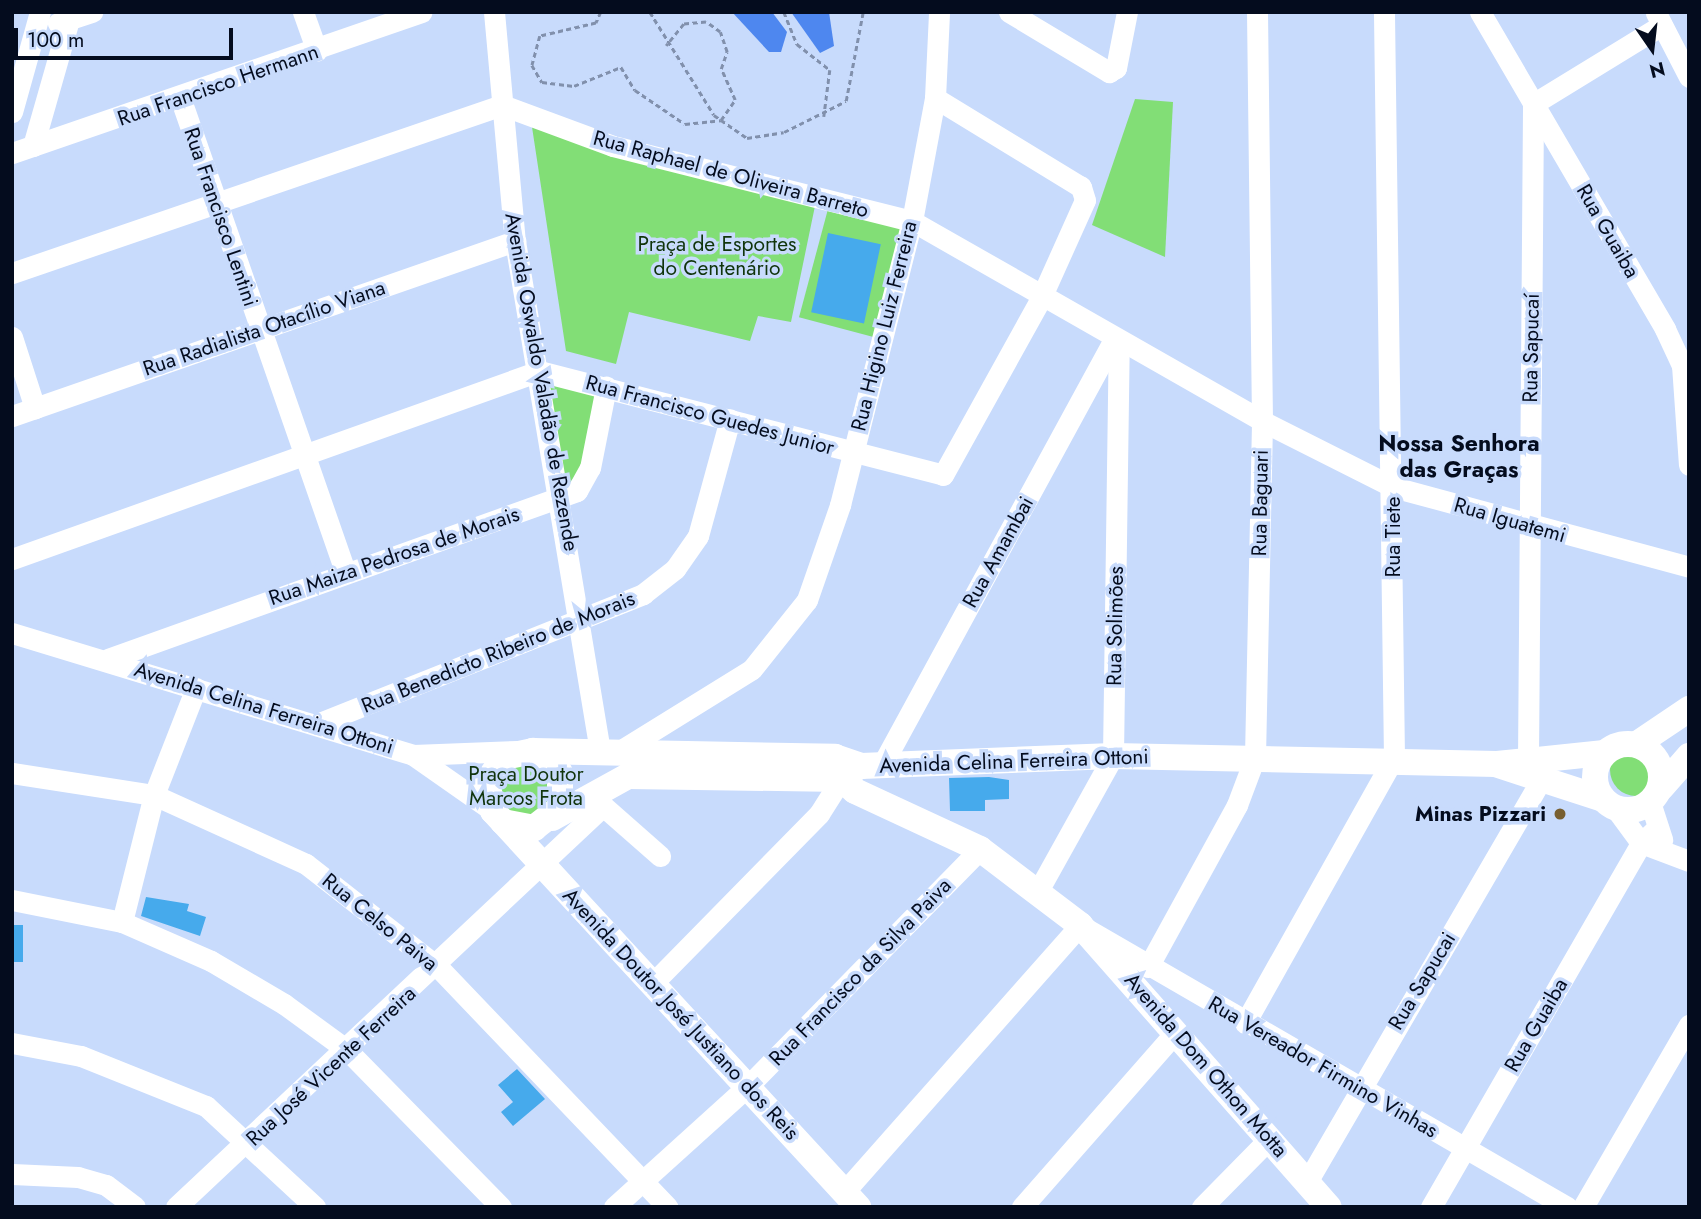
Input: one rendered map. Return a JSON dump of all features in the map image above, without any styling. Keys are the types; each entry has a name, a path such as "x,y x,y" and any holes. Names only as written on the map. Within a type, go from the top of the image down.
{"main road":[{"name":"Avenida Celina Ferreira Ottoni","path":"1534,771 1637,744 1689,709"},
{"path":"1637,744 1653,753 1662,769 1656,806"},
{"name":"Avenida Celina Ferreira Ottoni","path":"526,751 610,751 855,767 1113,756 1394,758 1496,764 1534,771 1610,804 1656,806"},
{"path":"548,821 564,790 560,773 526,751 504,757 490,775 498,816 526,828 548,821 597,800 644,774 855,767"},
{"path":"1604,752 1595,767 1610,804"},
{"path":"1656,806 1689,756"},
{"name":"Avenida Dom Othon Motta","path":"855,767 980,849 1080,925 1329,1207"},
{"name":"Avenida Doutor José Justiano dos Reis","path":"498,816 851,1199"}],"street":[{"path":"12,112 38,21 69,20 92,12"},
{"path":"303,12 317,51"},
{"name":"Rua Francisco Hermann","path":"12,153 181,100 421,12"},
{"name":"Avenida Oswaldo Valadão de Rezende","path":"494,12 515,241 582,620 610,751"},
{"name":"Rua Higino Luiz Ferreira","path":"610,751 752,669 786,632 826,552 912,221 935,98 939,12"},
{"path":"1009,12 1106,72 1116,68 1127,12"},
{"name":"Rua Baguari","path":"1148,967 1237,805 1255,757 1262,421 1257,12"},
{"name":"Rua Tiete","path":"1245,1023 1394,758 1393,487 1384,12"},
{"name":"Rua Guaiba","path":"1480,12 1682,365 1689,465"},
{"path":"1533,104 1659,18 1689,77"},
{"path":"33,146 69,20"},
{"name":"Rua Francisco Guedes Junior","path":"539,371 943,475 1041,298 1085,200 1081,187 935,98"},
{"name":"Rua Francisco Lentini","path":"181,100 302,458 345,572"},
{"name":"Rua Sapucaí","path":"1533,104 1529,526 1534,771"},
{"path":"12,273 219,207 502,105"},
{"name":"Rua Raphael de Oliveira Barreto","path":"502,105 613,146 912,221 1117,341"},
{"name":"Rua Radialista Otacílio Viana","path":"12,416 515,241"},
{"path":"12,337 35,408"},
{"name":"Rua Iguatemi","path":"1117,341 1262,421 1393,487 1529,526 1689,567"},
{"name":"Rua Solimões","path":"1038,891 1113,756 1117,341"},
{"name":"Rua Amambai","path":"653,983 820,814 855,767 1117,341"},
{"path":"12,559 302,458 539,371"},
{"name":"Rua Maiza Pedrosa de Morais","path":"108,659 345,572 561,498 586,481 606,387"},
{"name":"Rua Benedicto Ribeiro de Morais","path":"321,722 643,594 675,569 698,536 714,492 730,419"},
{"name":"Avenida Celina Ferreira Ottoni","path":"12,632 108,659 196,688 321,722 413,755 526,751"},
{"path":"122,922 154,795 196,688"},
{"name":"Avenida Doutor José Justiano dos Reis","path":"413,755 498,816"},
{"name":"Rua Sapucai","path":"1307,1181 1534,771"},
{"name":"Rua Celso Paiva","path":"12,773 154,795 306,864 438,967 667,1207"},
{"path":"597,800 660,856"},
{"name":"Rua José Vicente Ferreira","path":"176,1207 545,866 597,800"},
{"path":"1610,804 1641,843 1665,849 1689,861"},
{"path":"1656,806 1665,849"},
{"name":"Rua Guaiba","path":"1431,1207 1641,843 1656,806"},
{"name":"Rua Francisco da Silva Paiva","path":"614,1207 748,1086 980,849"},
{"path":"12,900 122,922 211,961 347,1050 501,1207"},
{"path":"851,1199 1080,925"},
{"name":"Rua Vereador Firmino Vinhas","path":"1080,925 1148,967 1567,1207"},
{"path":"1583,1207 1689,1025"},
{"path":"1022,1207 1175,1033"},
{"path":"12,1043 81,1056 162,1085 206,1106 249,1141 315,1207"},
{"path":"1202,1207 1270,1138"},
{"path":"12,1174 78,1177 106,1185 135,1207"}],"path":[{"path":"601,12 596,23 540,36 532,65 542,82 574,86 621,67 635,90 685,124 721,120 735,100 721,69 727,52 720,32 706,22 684,24 666,46"},
{"path":"650,12 666,46 721,120 747,138 824,117 846,102 863,12"},
{"path":"784,12 797,44 830,70 824,117"}],"green space":[{"path":"1135,99 1173,102 1165,257 1092,225"},
{"name":"Praça de Esportes do Centenário","path":"532,127 815,206 791,322 758,316 750,341 629,312 616,364 566,351"},
{"path":"828,209 902,229 873,337 799,317"},
{"path":"543,378 602,393 583,467 561,493"},
{"path":"1636,744 1646,746 1654,752 1660,760 1660,780 1654,788 1646,794 1636,796 1626,794 1618,788 1612,780 1610,770 1612,760 1618,752 1626,746"},
{"name":"Praça Doutor Marcos Frota","path":"506,762 549,764 555,800 527,818 502,808 499,770"}],"water":[{"path":"732,12 772,12 787,32 781,52 769,52"},
{"path":"791,12 829,12 834,46 820,53"}],"building":[{"path":"828,233 881,244 864,323 811,312"},
{"path":"989,777 1009,780 1009,799 985,800 985,811 950,811 949,778"},
{"path":"146,897 189,904 187,911 206,917 200,936 141,916"},
{"path":"12,925 23,925 23,962 12,962"},
{"path":"517,1069 545,1099 513,1126 501,1112 513,1102 498,1085"}],"place":[{"name":"Minas Pizzari","path":"1560,814"}],"district":[{"name":"Nossa Senhora das Graças","path":"1459,456"}]}
